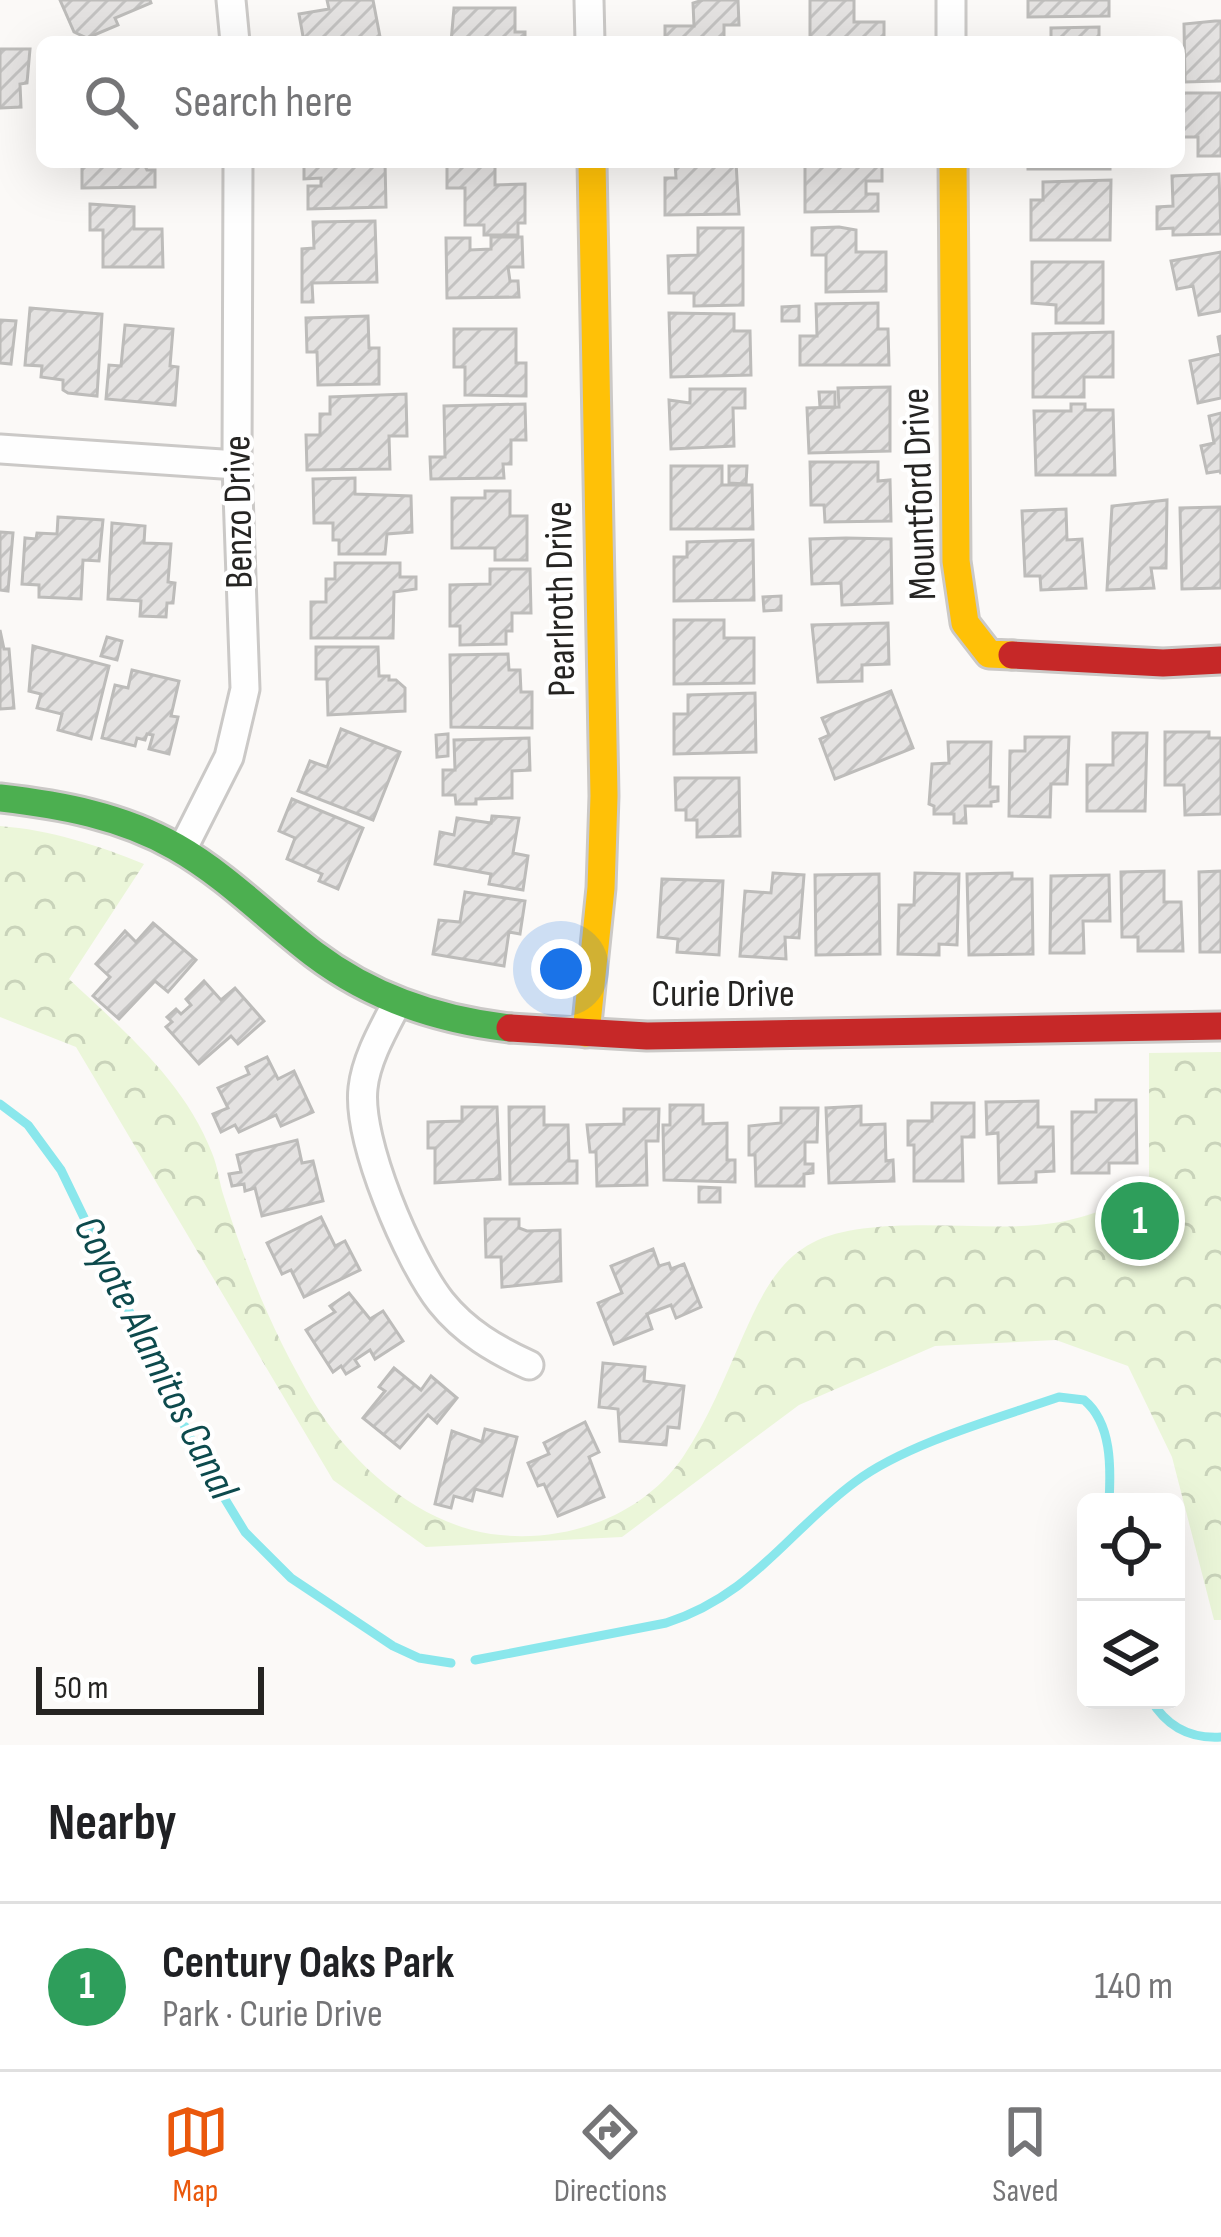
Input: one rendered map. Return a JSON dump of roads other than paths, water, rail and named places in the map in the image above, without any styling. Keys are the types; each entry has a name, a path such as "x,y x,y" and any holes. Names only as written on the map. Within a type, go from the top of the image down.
{"street":[{"path":"231,0 234,36"},
{"path":"589,0 590,36"},
{"path":"951,0 951,36"},
{"name":"Benzo Drive","path":"182,850 229,757 245,689 237,465 238,168"},
{"name":"Pearlroth Drive","path":"586,1033 601,888 604,796 592,168"},
{"name":"Mountford Drive","path":"952,168 956,561 965,622 989,654 1163,663 1221,660"},
{"path":"0,449 237,465"},
{"name":"Curie Drive","path":"0,798 110,817 182,850 341,974 397,1003 457,1021 586,1033 1221,1026"},
{"path":"397,1003 362,1089 374,1160 394,1219 441,1301 488,1346 530,1365"}],"waterway":[{"name":"Coyote Alamitos Canal","path":"0,1104 28,1125 61,1170 200,1458 245,1532 291,1578 393,1646 419,1658 451,1663"},
{"name":"Coyote Alamitos Canal","path":"475,1660 666,1623 697,1611 746,1579 830,1502 876,1468 953,1433 1059,1397 1084,1400 1100,1421 1109,1461 1109,1493"},
{"name":"Coyote Alamitos Canal","path":"1158,1709 1180,1729 1221,1737"}],"place":[{"name":"Century Oaks Park","path":"1140,1221"}]}
